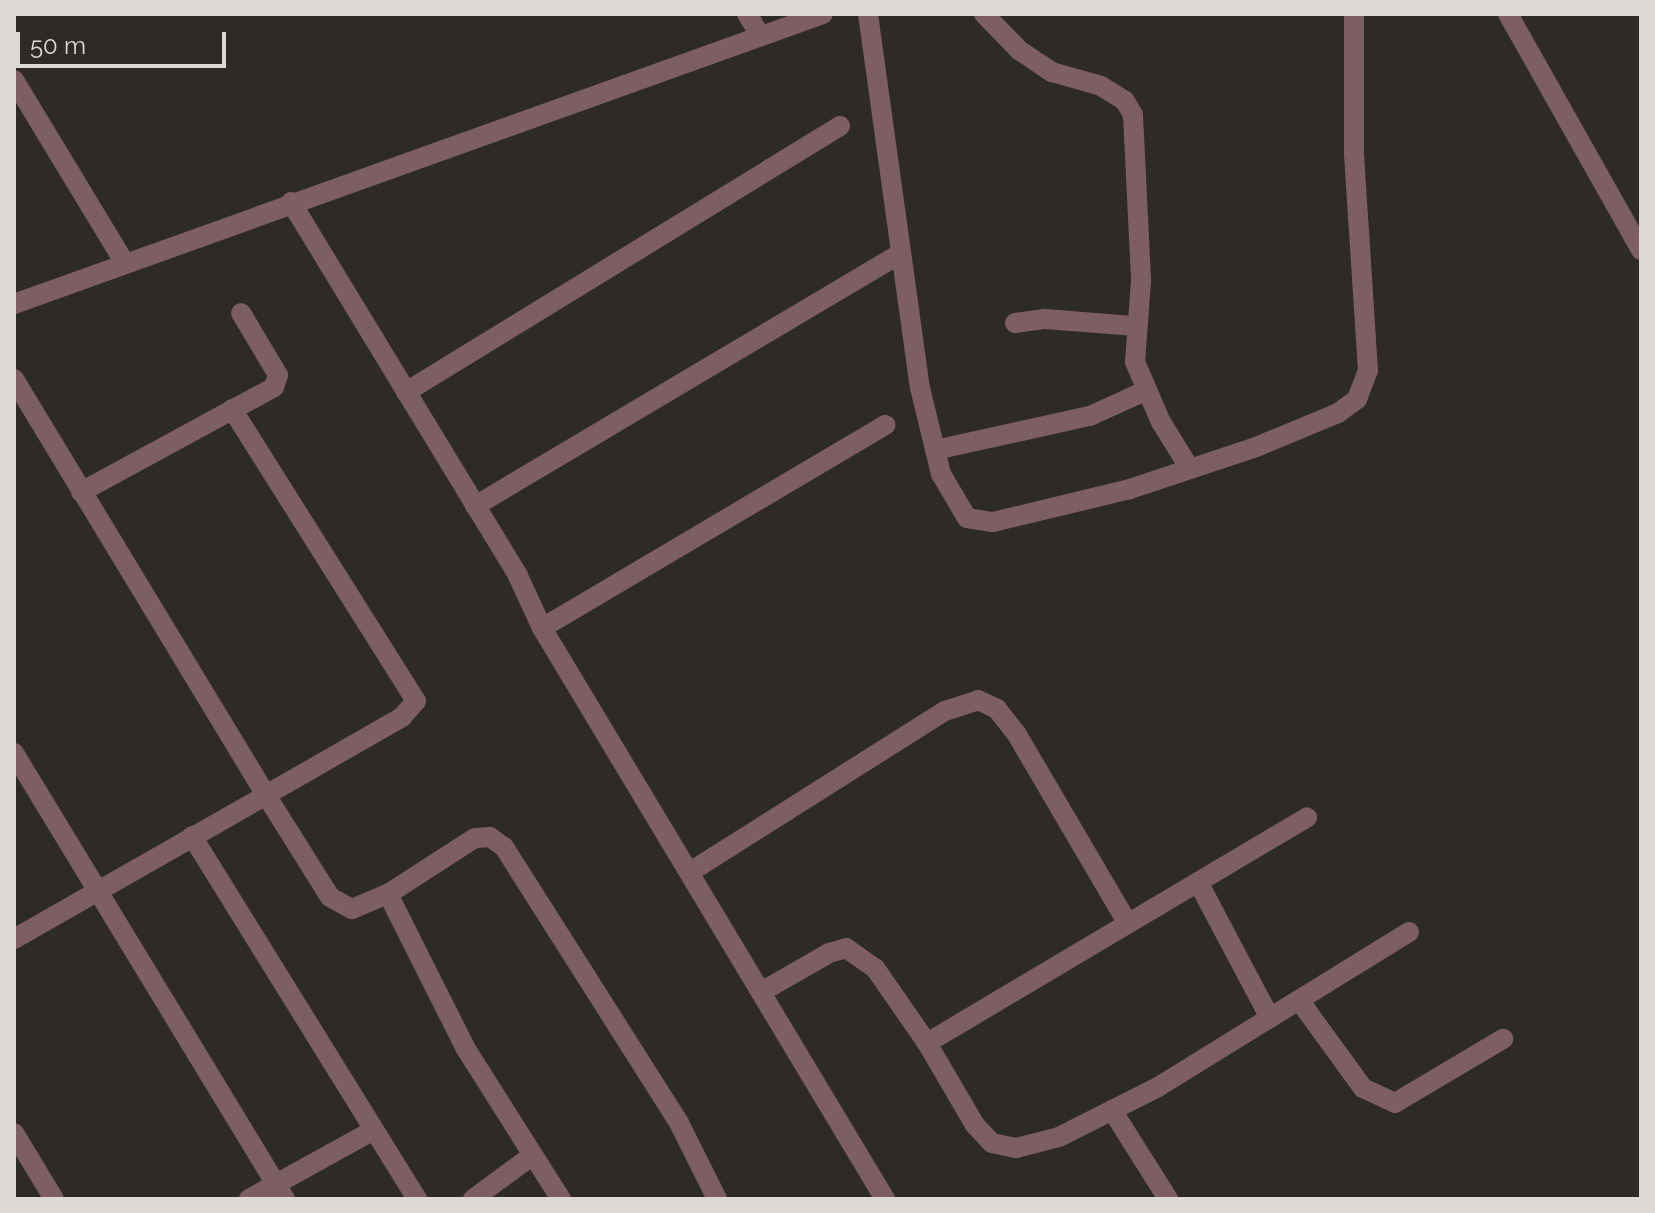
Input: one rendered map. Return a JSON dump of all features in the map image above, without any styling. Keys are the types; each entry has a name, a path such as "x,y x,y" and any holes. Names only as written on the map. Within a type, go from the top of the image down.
{"street":[{"path":"747,14 760,35"},
{"path":"14,304 291,202 823,14"},
{"path":"868,14 920,388 935,450 953,501 967,518 993,522 1130,489 1190,469 1338,413 1366,385 1354,14"},
{"path":"984,14 1030,57 1052,72 1101,86 1125,101 1133,115 1141,281 1133,326 1135,362 1145,391 1190,469"},
{"path":"1508,14 1641,250"},
{"path":"14,80 125,263"},
{"path":"406,392 840,126"},
{"path":"291,202 475,506 542,628 885,1199"},
{"path":"475,506 901,253"},
{"path":"81,492 279,381 241,313"},
{"path":"1015,323 1045,319 1133,326"},
{"path":"14,379 330,897 352,909 388,894 475,838 490,837 504,847 679,1123 717,1199"},
{"path":"935,450 1079,419 1145,391"},
{"path":"14,939 402,717 416,701 232,409"},
{"path":"542,628 885,425"},
{"path":"690,872 945,711 978,700 997,709 1016,733 1128,924"},
{"path":"14,753 280,1191"},
{"path":"927,1043 1307,817"},
{"path":"192,836 372,1131 417,1199"},
{"path":"1198,882 1270,1018"},
{"path":"388,894 466,1049 561,1199"},
{"path":"761,992 846,948 875,968 927,1043 975,1125 992,1143 1016,1148 1059,1137 1112,1110 1409,932"},
{"path":"1299,1000 1363,1088 1379,1100 1395,1103 1412,1095 1503,1039"},
{"path":"1112,1110 1168,1199"},
{"path":"249,1199 280,1191 372,1131"},
{"path":"14,1133 54,1199"},
{"path":"473,1199 533,1155"}]}
